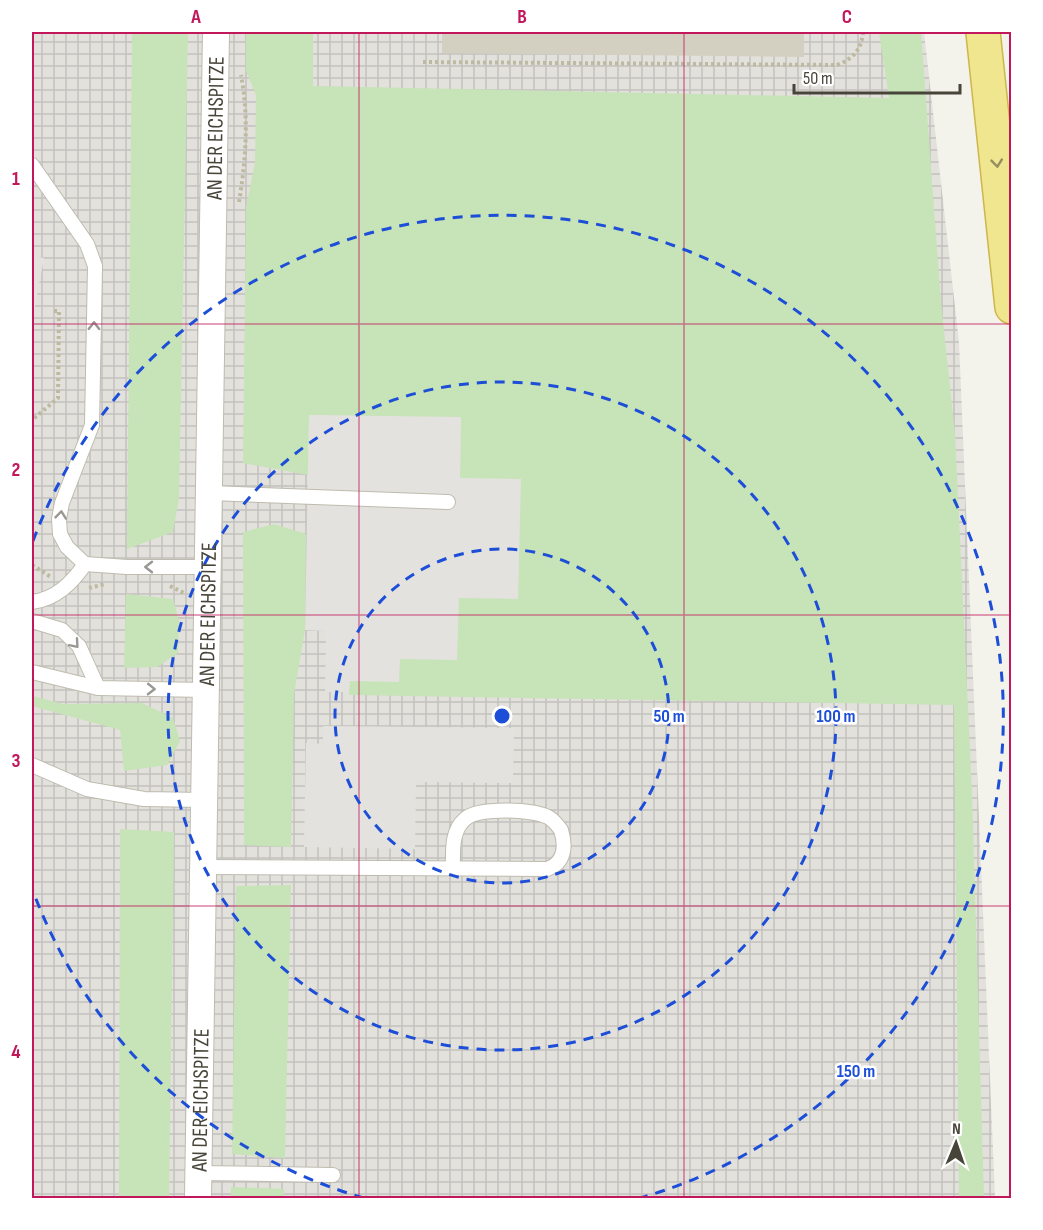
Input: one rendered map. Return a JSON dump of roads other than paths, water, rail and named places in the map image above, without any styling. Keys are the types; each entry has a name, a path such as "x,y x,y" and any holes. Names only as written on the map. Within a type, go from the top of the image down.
{"highway":[{"path":"975,32 991,105"},
{"path":"983,32 1011,307"}],"street":[{"name":"AN DER EICHSPITZE","path":"198,1198 216,32"}],"lane":[{"path":"32,165 87,244 95,266 92,425 62,503 59,519 60,534 67,547 85,564 127,567 208,567"},
{"path":"210,493 448,502"},
{"path":"32,602 57,594 76,577 85,564"},
{"path":"32,621 62,630 79,646 98,688"},
{"path":"32,672 98,688 205,690"},
{"path":"32,765 87,789 144,799 203,800"},
{"path":"202,867 453,868 547,868 560,861 563,854 561,830 548,817 538,814 484,811 472,814 465,819 455,835 453,868"},
{"path":"198,1173 333,1175"}]}
